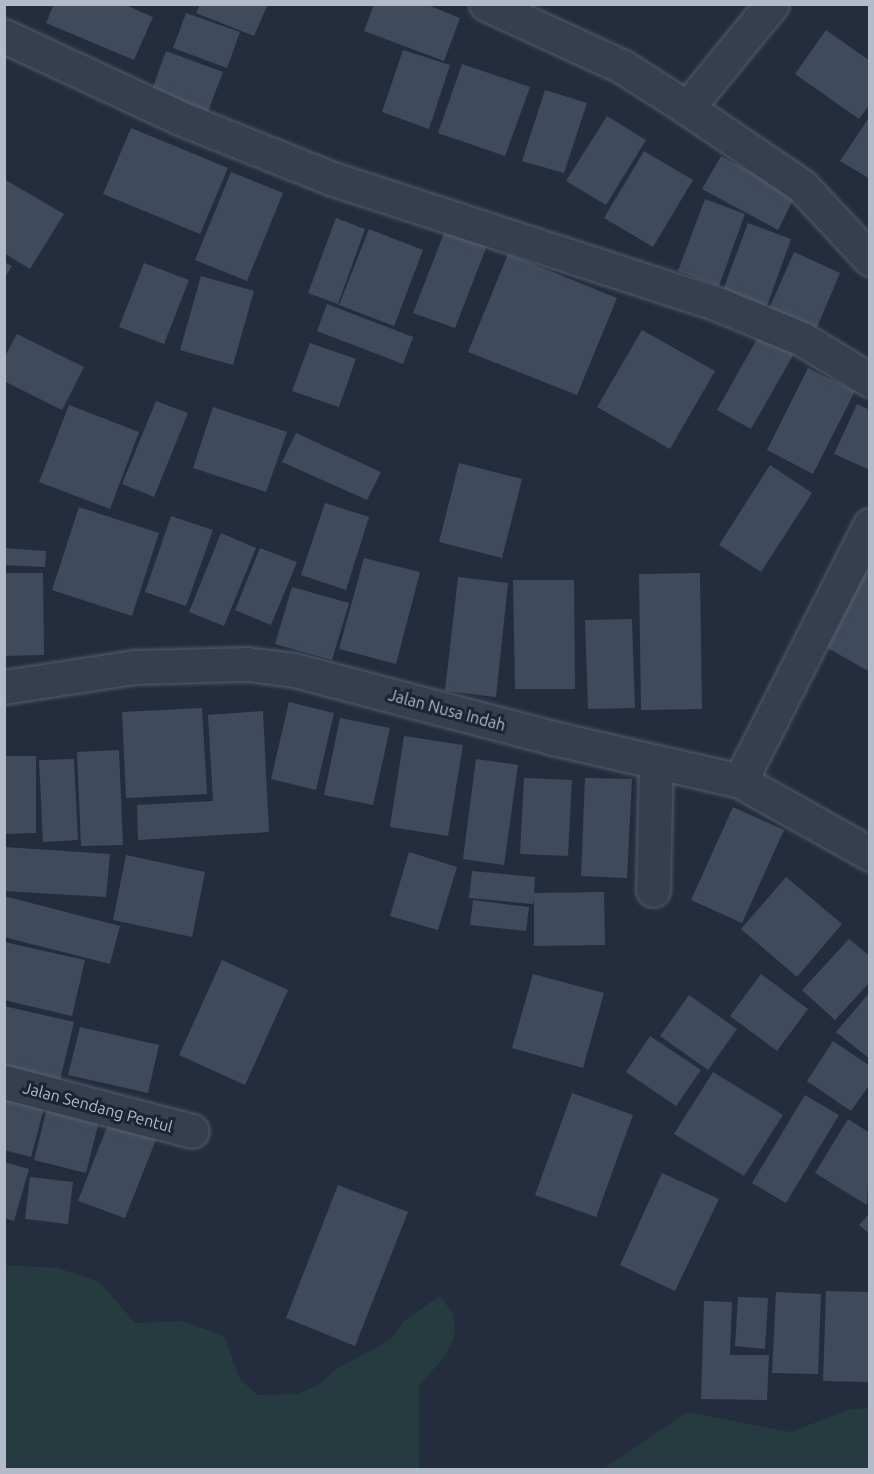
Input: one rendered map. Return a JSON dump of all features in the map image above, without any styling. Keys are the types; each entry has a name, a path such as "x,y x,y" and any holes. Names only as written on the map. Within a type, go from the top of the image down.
{"street":[{"path":"486,4 623,67 687,108 802,186 870,259"},
{"path":"687,108 772,4"},
{"path":"4,36 182,119 333,179 720,305 802,339 870,381"},
{"path":"740,781 870,525"},
{"name":"Jalan Nusa Indah","path":"4,687 135,667 247,664 294,670 656,762 740,781 870,854"},
{"path":"653,890 656,762"},
{"name":"Jalan Sendang Pentul","path":"4,1082 192,1131"}],"green space":[{"path":"4,1265 57,1268 100,1282 135,1323 183,1321 224,1336 240,1379 257,1395 298,1394 320,1384 335,1370 391,1339 405,1320 440,1296 454,1315 455,1336 446,1355 419,1386 419,1469 5,1469"},
{"path":"869,1408 869,1469 603,1469 687,1412 791,1432 850,1409"}],"building":[{"path":"54,4 123,4 153,17 134,60 46,23"},
{"path":"200,4 268,4 254,36 196,13"},
{"path":"374,4 425,4 460,18 444,61 364,31"},
{"path":"186,13 240,32 227,68 173,48"},
{"path":"826,30 870,61 870,104 859,119 795,74"},
{"path":"403,50 450,65 429,129 382,112"},
{"path":"166,51 223,72 207,114 151,93"},
{"path":"462,64 530,87 505,156 438,133"},
{"path":"545,90 587,103 564,173 522,161"},
{"path":"607,116 646,140 606,205 566,181"},
{"path":"870,116 870,179 840,161"},
{"path":"131,128 228,168 200,234 103,194"},
{"path":"644,151 693,180 653,247 604,218"},
{"path":"721,156 795,196 778,230 702,189"},
{"path":"231,172 283,193 247,281 195,260"},
{"path":"4,179 64,214 30,269 4,253"},
{"path":"705,199 745,214 719,286 678,271"},
{"path":"336,218 365,229 338,304 308,293"},
{"path":"748,223 791,239 767,306 723,290"},
{"path":"446,228 488,243 455,328 413,313"},
{"path":"369,229 423,250 394,326 339,305"},
{"path":"794,252 840,273 815,332 768,311"},
{"path":"508,254 617,298 577,395 468,352"},
{"path":"4,262 12,266 4,279"},
{"path":"144,263 189,280 164,344 119,327"},
{"path":"201,276 254,291 233,365 180,350"},
{"path":"327,304 413,337 403,364 317,331"},
{"path":"642,330 715,371 670,449 597,407"},
{"path":"762,330 796,350 751,429 717,410"},
{"path":"17,334 84,367 62,410 4,381 4,358"},
{"path":"310,343 356,359 339,407 292,391"},
{"path":"808,368 855,391 813,474 767,450"},
{"path":"156,401 188,413 154,497 122,484"},
{"path":"857,404 870,410 870,470 834,454"},
{"path":"69,405 139,432 110,509 39,482"},
{"path":"213,407 287,432 266,492 193,468"},
{"path":"296,433 381,472 367,500 282,462"},
{"path":"459,463 522,479 502,558 439,542"},
{"path":"770,465 812,493 761,572 719,545"},
{"path":"325,503 369,517 346,590 301,575"},
{"path":"79,507 159,533 132,616 52,590"},
{"path":"171,516 213,530 186,606 145,592"},
{"path":"221,533 256,548 224,626 189,612"},
{"path":"4,548 46,551 45,567 4,565"},
{"path":"260,548 297,562 271,625 235,610"},
{"path":"364,558 420,572 396,664 339,649"},
{"path":"870,565 870,672 824,646"},
{"path":"4,573 43,573 44,655 4,656"},
{"path":"700,573 702,709 641,710 639,574"},
{"path":"458,577 508,583 496,697 445,691"},
{"path":"513,580 574,580 575,689 515,689"},
{"path":"292,587 349,603 332,660 275,644"},
{"path":"632,619 635,708 588,709 585,620"},
{"path":"289,702 334,713 316,790 271,779"},
{"path":"202,708 207,794 126,798 122,712"},
{"path":"263,711 269,832 138,840 137,805 213,801 208,715"},
{"path":"340,718 390,728 373,805 324,795"},
{"path":"404,736 463,745 448,836 390,827"},
{"path":"119,750 123,845 81,846 77,752"},
{"path":"4,756 36,756 36,833 4,834"},
{"path":"74,759 78,840 43,842 39,760"},
{"path":"476,759 518,765 504,865 463,859"},
{"path":"524,778 572,780 568,856 520,854"},
{"path":"585,778 632,779 627,878 581,876"},
{"path":"733,807 784,830 742,923 691,900"},
{"path":"4,847 110,854 106,897 4,891"},
{"path":"409,852 457,867 438,930 390,916"},
{"path":"126,855 205,872 192,937 113,920"},
{"path":"472,871 535,877 534,893 604,892 605,945 534,946 534,898 533,904 469,898"},
{"path":"786,877 842,924 797,977 741,929"},
{"path":"4,896 120,926 110,964 4,937"},
{"path":"473,900 529,907 526,931 470,925"},
{"path":"849,939 870,956 870,982 835,1020 802,990"},
{"path":"4,942 85,960 72,1016 4,1000"},
{"path":"222,960 288,990 245,1085 179,1055"},
{"path":"533,974 604,993 583,1068 512,1048"},
{"path":"761,974 808,1009 777,1051 730,1016"},
{"path":"870,992 870,1059 836,1032"},
{"path":"689,995 737,1029 708,1070 660,1036"},
{"path":"4,1006 74,1022 60,1080 4,1068"},
{"path":"80,1027 159,1045 148,1093 68,1075"},
{"path":"650,1036 701,1070 676,1106 626,1072"},
{"path":"833,1041 870,1066 870,1084 851,1111 807,1081"},
{"path":"713,1072 783,1115 744,1176 674,1134"},
{"path":"4,1086 47,1097 31,1157 4,1150"},
{"path":"572,1093 633,1115 596,1217 535,1195"},
{"path":"805,1095 839,1115 786,1203 752,1183"},
{"path":"49,1100 101,1113 86,1173 34,1160"},
{"path":"110,1119 157,1137 125,1218 78,1201"},
{"path":"848,1119 870,1133 867,1205 815,1173"},
{"path":"4,1162 29,1169 14,1221 4,1218"},
{"path":"662,1173 719,1199 675,1291 620,1265"},
{"path":"30,1177 73,1182 68,1224 25,1219"},
{"path":"338,1185 408,1212 355,1346 286,1318"},
{"path":"870,1213 870,1234 859,1225"},
{"path":"826,1291 870,1292 870,1382 823,1381"},
{"path":"776,1292 821,1294 818,1374 772,1373"},
{"path":"738,1297 768,1298 765,1349 735,1346"},
{"path":"704,1301 732,1302 730,1355 769,1355 767,1400 701,1399"}]}
